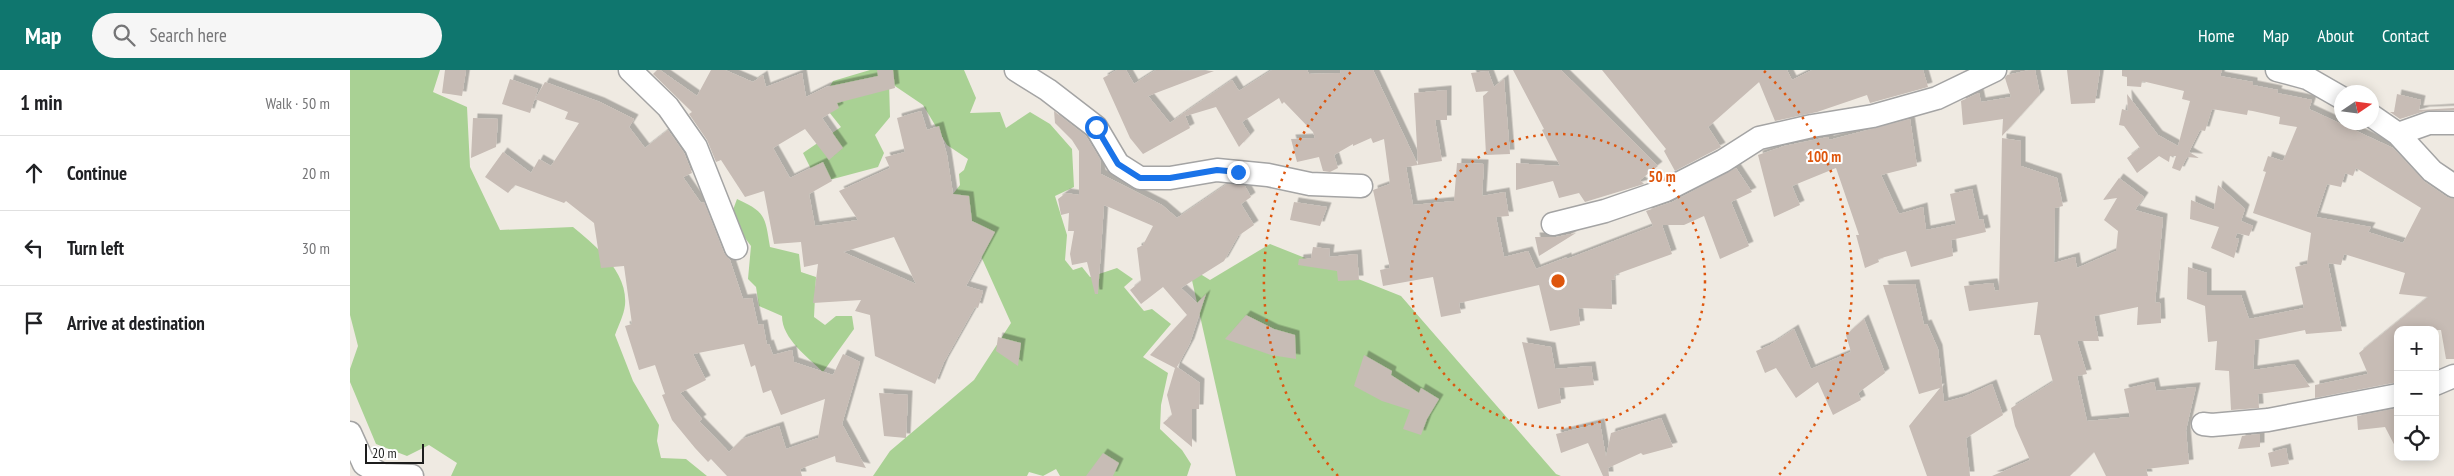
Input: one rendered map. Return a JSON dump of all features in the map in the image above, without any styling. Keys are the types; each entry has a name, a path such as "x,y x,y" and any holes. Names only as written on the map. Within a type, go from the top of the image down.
{"street":[{"path":"630,70 668,107 696,148 736,248"},
{"path":"1016,70 1048,90 1096,127 1118,164 1140,178 1170,178 1217,170 1268,175 1310,184 1362,186"},
{"path":"1553,224 1605,211 1666,190 1722,161 1760,138 1812,126 1873,116 1937,98 1995,70"},
{"path":"2277,70 2307,78 2334,93"},
{"path":"2379,121 2398,134 2432,171 2454,186"},
{"path":"2398,134 2429,124 2454,123"},
{"path":"2439,382 2454,376"},
{"path":"2203,424 2212,426 2268,420 2394,395"},
{"path":"350,433 364,464 382,475 412,476"}],"green space":[{"path":"350,70 440,70 433,92 467,107 470,167 500,230 573,227 609,261 616,271 625,293 625,305 615,335 633,381 659,425 657,441 661,458 686,459 707,476 451,476 457,463 429,445 407,456 376,444 350,382 350,369 358,346 350,315"},
{"path":"870,70 964,70 976,98 970,113 1000,112 1006,128 1030,112 1050,124 1072,149 1074,187 1055,196 1067,235 1065,260 1073,270 1082,267 1090,277 1117,268 1133,279 1124,287 1144,311 1152,309 1171,324 1143,357 1168,373 1161,405 1160,429 1182,450 1191,464 1187,476 1060,476 1056,469 1043,476 1029,472 1027,476 873,476 890,451 974,380 1011,323 953,194 960,185 959,174 964,170 968,159 947,145 923,105 889,82 890,117 875,135 884,153 878,167 818,183 803,153 841,127 821,102 833,81"},
{"path":"737,199 759,212 765,222 770,247 799,254 801,272 816,277 814,317 825,325 836,316 852,316 854,329 823,372 791,340 783,324 782,316 759,306 756,287 748,279 751,246 730,218"},
{"path":"1270,244 1401,296 1556,474 1561,476 1236,476 1189,267 1210,280"}],"building":[{"path":"445,70 466,70 462,96 442,93"},
{"path":"660,70 697,96 711,70 725,70 753,82 763,75 766,87 802,73 806,97 826,87 878,76 877,70 893,70 895,88 837,103 839,108 822,118 843,148 829,160 805,129 773,148 790,178 823,162 832,181 809,194 815,226 858,220 839,191 890,168 885,157 905,152 897,118 921,111 927,130 939,126 947,155 953,194 969,196 972,221 995,232 966,286 983,291 978,308 975,307 944,362 935,384 875,356 870,315 855,311 861,300 813,303 818,264 804,267 801,242 774,244 764,191 745,197 721,160 716,162 707,140 689,114 692,112 653,74","holes":["894,237 916,284 843,252"]},
{"path":"1117,70 1126,70 1134,84 1156,70 1214,71 1148,96 1170,123 1184,113 1190,128 1143,154 1130,138 1103,78"},
{"path":"1272,70 1307,70 1309,74 1341,73 1340,70 1373,70 1418,165 1406,167 1413,205 1454,201 1457,163 1484,164 1482,196 1505,192 1509,216 1496,217 1504,257 1528,251 1536,269 1653,226 1646,211 1672,202 1736,168 1752,192 1731,202 1749,246 1720,259 1704,216 1684,225 1662,225 1672,254 1614,275 1615,279 1611,280 1612,309 1578,308 1580,325 1550,331 1539,285 1459,303 1461,313 1441,317 1433,277 1383,286 1380,270 1390,268 1373,190 1390,184 1384,139 1373,143 1371,138 1353,146 1353,144 1334,155 1338,168 1330,172 1323,171 1319,157 1297,162 1291,139 1315,138 1313,132 1284,102 1282,104 1279,98 1242,122 1250,135 1239,147 1216,107 1186,116 1184,113 1232,80 1239,91"},
{"path":"1513,70 1561,70 1658,166 1640,180 1644,184 1585,202 1579,193 1559,198 1553,181 1516,190 1516,163 1560,166 1542,130 1544,129"},
{"path":"1602,70 1787,70 1792,80 1812,70 1923,70 1928,87 1870,103 1867,95 1817,112 1775,121 1759,82 1708,127 1721,147 1675,171 1664,151 1666,149"},
{"path":"2035,70 2040,94 2002,136 2003,119 1963,125 1961,101 1979,93 1981,102 2011,97 2005,78 2007,75"},
{"path":"2067,70 2100,70 2095,103 2071,104"},
{"path":"2122,70 2222,70 2220,76 2253,82 2253,85 2278,90 2277,93 2312,100 2309,109 2334,121 2334,130 2354,130 2393,148 2425,182 2447,197 2454,199 2454,359 2446,359 2439,326 2394,326 2394,383 2315,398 2315,385 2368,374 2359,353 2428,297 2399,294 2405,273 2344,254 2341,265 2328,263 2342,331 2306,334 2305,330 2255,340 2253,370 2294,364 2310,387 2258,394 2259,408 2231,410 2229,371 2215,370 2217,341 2208,342 2205,306 2187,299 2188,267 2207,273 2207,295 2241,295 2249,319 2304,308 2295,267 2307,264 2311,233 2253,213 2266,172 2263,171 2268,156 2283,161 2297,127 2279,124 2280,117 2248,110 2247,115 2212,109 2205,131 2200,130 2189,152 2199,158 2187,157 2180,171 2172,168 2176,156 2170,156 2169,162 2159,156 2137,173 2127,158 2140,148 2124,126 2119,125 2122,109 2128,111 2127,94 2158,135 2178,146 2190,101 2182,99 2184,91 2142,81 2141,87 2127,86 2127,77 2122,76","holes":["2356,168 2421,208 2403,243 2368,232 2371,227 2316,217 2327,184 2341,187 2345,173 2353,176"]},
{"path":"1488,71 1494,87 1504,79 1510,154 1486,155 1483,96 1489,91 1476,92 1471,73"},
{"path":"510,79 538,89 530,113 502,104"},
{"path":"545,82 600,102 634,119 629,127 645,148 668,130 684,153 692,173 683,177 701,203 704,202 724,253 730,260 743,299 752,298 758,325 763,324 767,345 769,344 773,355 792,350 794,362 833,375 843,354 860,362 842,424 866,468 836,462 835,456 800,469 802,476 727,476 711,459 708,462 695,448 672,420 662,395 665,394 655,365 639,370 625,326 632,324 624,266 601,268 594,223 566,201 564,203 515,185 508,193 485,177 503,152 531,173 539,159 551,166 579,123 565,119 568,112 535,99","holes":["744,344 751,367 755,365 763,393 771,390 781,415 825,399 818,438 786,449 779,426 742,439 729,452 699,421 702,419 680,393 706,380 693,354"]},
{"path":"1447,90 1447,120 1435,120 1442,161 1418,165 1414,93"},
{"path":"2397,94 2421,100 2419,110 2454,108 2454,110 2425,111 2400,119 2390,112 2394,112"},
{"path":"1054,111 1086,136 1100,159 1101,174 1162,205 1177,218 1227,184 1245,186 1251,197 1241,204 1254,225 1238,236 1224,261 1181,288 1197,303 1206,294 1190,343 1177,367 1200,383 1199,409 1192,409 1192,447 1163,423 1172,415 1167,395 1175,368 1150,355 1187,315 1163,287 1141,304 1130,290 1141,281 1137,248 1143,245 1153,226 1104,205 1098,294 1095,294 1087,262 1072,265 1070,254 1074,231 1068,231 1069,213 1061,215 1058,199 1066,193 1079,195 1079,151 1072,140 1055,123"},
{"path":"473,118 498,119 496,147 471,158"},
{"path":"1910,119 1917,166 1881,175 1899,214 1923,207 1926,230 1956,224 1950,194 1972,189 1979,220 1983,219 1986,232 1951,240 1953,256 1911,267 1906,251 1878,259 1879,262 1865,268 1856,235 1859,235 1836,168 1792,186 1800,205 1774,217 1758,155 1784,146 1828,137 1829,140"},
{"path":"2002,138 2021,141 2021,166 2057,178 2063,206 2055,208 2054,263 2075,257 2077,268 2116,251 2118,231 2104,220 2117,198 2103,200 2119,178 2144,197 2135,210 2163,218 2155,303 2160,302 2161,323 2137,325 2138,307 2094,316 2099,341 2077,341 2087,374 2077,376 2087,421 2130,417 2124,389 2154,382 2156,391 2196,387 2186,430 2189,464 2146,469 2148,476 2106,476 2094,452 2070,476 1992,476 2030,460 2015,426 2011,408 2053,382 2040,335 2034,335 2038,302 1969,311 1964,286 1993,283 1995,291 1999,290"},
{"path":"2218,185 2245,209 2241,221 2253,226 2249,236 2237,233 2235,238 2239,239 2234,258 2211,248 2219,227 2190,219 2191,200 2214,210"},
{"path":"1294,202 1327,207 1320,226 1290,220"},
{"path":"1576,233 1539,256 1535,237 1556,237"},
{"path":"1313,247 1330,249 1329,257 1357,254 1359,280 1338,281 1337,271 1298,265 1299,259 1311,258"},
{"path":"1915,284 1924,325 1927,324 1938,349 1944,402 1963,397 1992,384 2003,415 1966,438 1970,476 1927,476 1909,426 1940,388 1919,394 1883,285"},
{"path":"1246,315 1274,329 1295,335 1296,359 1271,355 1225,339"},
{"path":"1864,319 1885,373 1858,393 1861,400 1833,415 1818,382 1796,398 1776,368 1765,373 1756,351 1770,345 1794,329 1811,369 1851,352 1846,335"},
{"path":"998,337 1021,343 1018,366 996,351"},
{"path":"1522,342 1551,347 1555,369 1591,366 1594,385 1559,388 1561,403 1538,409"},
{"path":"1364,355 1392,371 1391,375 1419,393 1421,388 1439,399 1427,419 1421,435 1403,429 1410,410 1382,401 1354,386"},
{"path":"879,393 908,395 906,438 884,436"},
{"path":"2394,409 2394,444 2385,427 2358,430 2357,416"},
{"path":"1661,418 1673,447 1643,455 1641,453 1608,468 1609,476 1603,476 1588,443 1561,453 1556,434 1600,423 1606,457 1611,433"},
{"path":"2260,434 2260,447 2238,449 2242,436"},
{"path":"2286,448 2289,464 2271,467 2268,453"},
{"path":"1103,453 1119,463 1113,476 1086,476"}],"route":[{"path":"1096,127 1118,164 1140,178 1170,178 1217,170 1238,172"}]}
